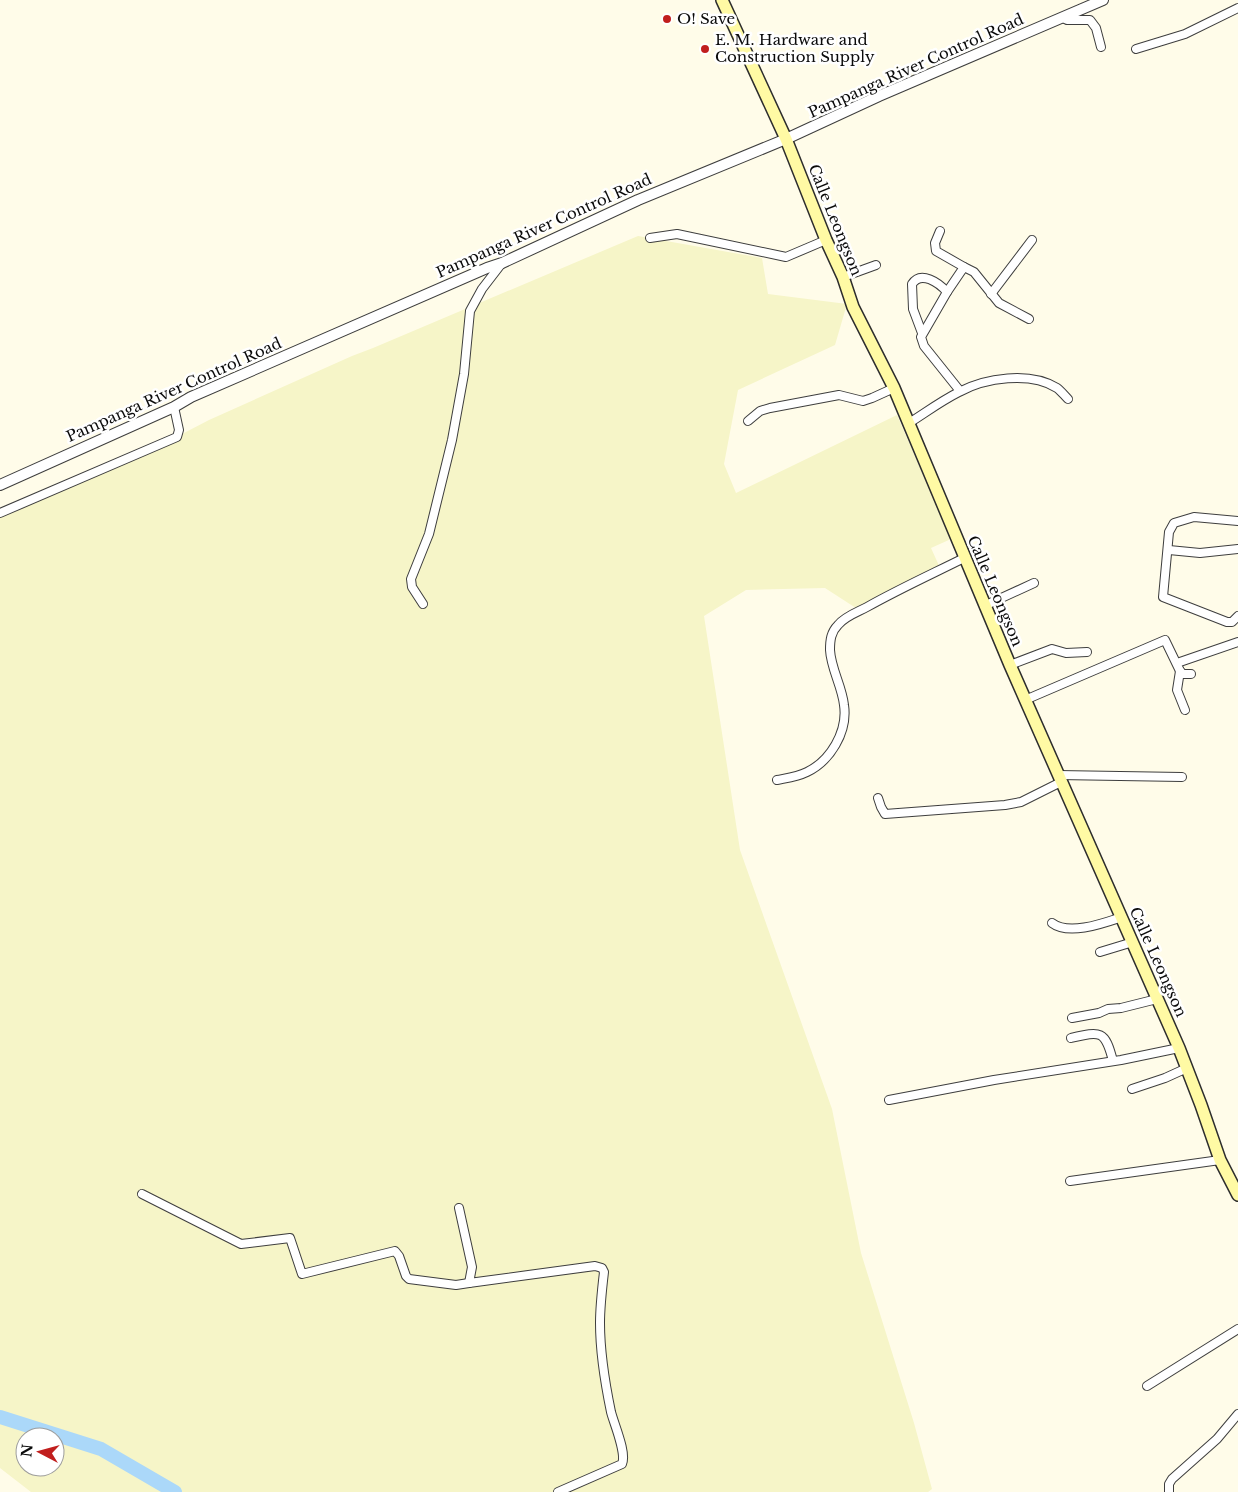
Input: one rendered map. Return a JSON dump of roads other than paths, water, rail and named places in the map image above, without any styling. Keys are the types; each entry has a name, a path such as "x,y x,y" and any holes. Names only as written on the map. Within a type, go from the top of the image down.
{"main road":[{"name":"Calle Leongson","path":"722,0 786,139 826,240 843,277 853,307 894,388 984,606 1179,1048 1202,1105 1220,1160 1238,1195"}],"street":[{"name":"Pampanga River Control Road","path":"0,485 174,407 192,397 502,263 638,200 786,139 880,96 1103,0"},
{"path":"1136,49 1186,34 1238,8"},
{"path":"1063,18 1067,20 1088,19 1094,23 1101,47"},
{"path":"940,232 935,244 936,250 974,272 999,303 1029,319"},
{"path":"650,238 676,234 786,257 826,240"},
{"path":"990,294 1032,240"},
{"path":"423,604 412,587 411,578 429,534 452,440 464,374 470,311 482,289 502,263"},
{"path":"843,277 876,265"},
{"path":"922,333 964,267"},
{"path":"947,292 928,279 920,278 912,284 913,309 922,333 924,346 960,391"},
{"path":"909,423 960,391 990,381 1025,379 1048,384 1058,389 1068,399"},
{"path":"748,421 760,411 770,408 839,395 863,401 894,388"},
{"path":"0,513 177,437 178,430 174,407"},
{"path":"1237,620 1227,622 1163,597 1169,550 1169,532 1174,523 1194,517 1238,521"},
{"path":"1169,550 1200,553 1238,549"},
{"path":"777,780 807,772 822,760 838,742 843,723 844,706 830,650 830,640 833,630 838,624 878,601 964,558"},
{"path":"984,606 1034,583"},
{"path":"1025,700 1165,640 1180,672 1177,690 1185,710"},
{"path":"1177,664 1238,642"},
{"path":"1010,665 1052,649 1066,654 1087,652"},
{"path":"1180,672 1191,674"},
{"path":"878,798 885,814 1005,805 1021,802 1060,779 1182,777"},
{"path":"1052,923 1057,927 1068,928 1090,926 1122,917"},
{"path":"1100,952 1133,942"},
{"path":"1072,1018 1099,1013 1108,1008 1120,1008 1157,999"},
{"path":"1071,1038 1089,1034 1102,1036 1106,1040 1113,1061"},
{"path":"889,1100 1179,1048"},
{"path":"1132,1089 1187,1068"},
{"path":"1070,1182 1220,1160"},
{"path":"142,1194 240,1244 290,1238 302,1274 396,1251 409,1279 439,1284 456,1285 595,1266 602,1268 604,1272 600,1322 602,1353 611,1412 624,1461 622,1464 558,1492"},
{"path":"459,1208 472,1267 469,1283"},
{"path":"1147,1386 1238,1329"},
{"path":"1169,1492 1169,1484 1172,1479 1217,1439 1238,1414"}],"waterway":[{"path":"0,1417 101,1449 175,1492"}],"place":[{"name":"O! Save","path":"667,19"},
{"name":"E. M. Hardware and Construction Supply","path":"705,49"}]}
